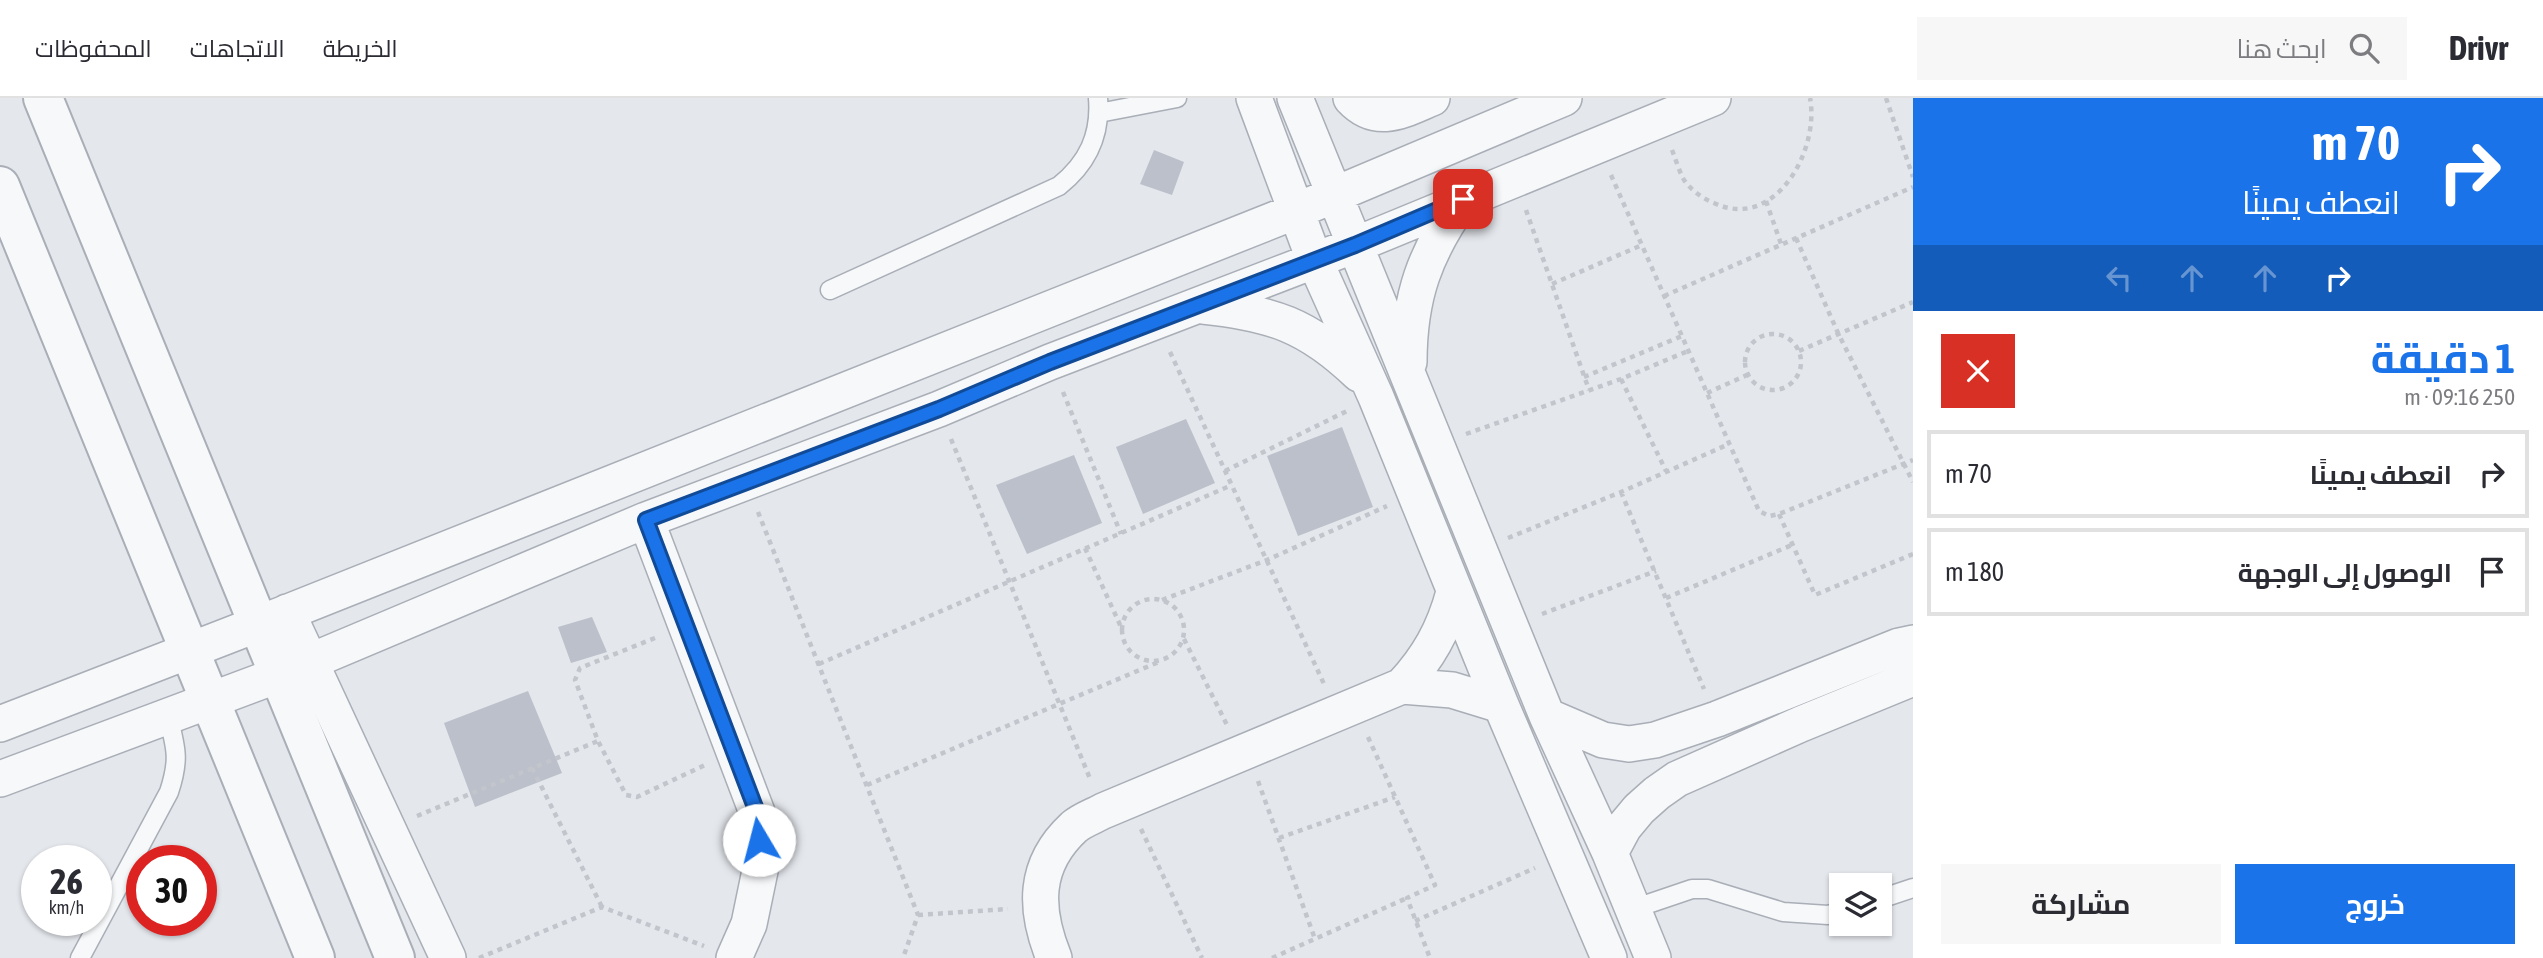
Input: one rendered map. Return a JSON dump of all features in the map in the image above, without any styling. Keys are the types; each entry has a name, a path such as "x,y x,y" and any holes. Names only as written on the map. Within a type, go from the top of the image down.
{"street":[{"path":"43,98 294,668 395,958"},
{"path":"1254,98 1314,260 1372,390 1501,705 1609,958"},
{"path":"1295,98 1548,716 1653,958"},
{"path":"1351,98 1369,112 1390,115 1432,98"},
{"path":"0,724 1296,211 1564,98"},
{"path":"0,779 294,668 646,520 939,409 1050,362 1355,245 1713,98"},
{"path":"0,186 315,958"},
{"path":"1409,376 1411,313 1418,283 1429,253 1463,199"},
{"path":"1199,306 1263,314 1293,325 1320,340 1372,390"},
{"path":"646,520 758,815 761,866 749,924 722,953"},
{"path":"1054,958 1039,906 1042,876 1055,848 1076,825 1115,805 1402,686 1436,643 1454,592"},
{"path":"1548,716 1603,740 1629,744 1655,740 1717,719 1899,646 1913,643"},
{"path":"294,668 387,829 448,958"},
{"path":"1564,855 1606,847 1639,809 1677,779 1913,678"},
{"path":"1402,686 1452,690 1501,705"}],"lane":[{"path":"830,290 1059,186 1072,176 1092,148 1098,106 1177,98"},
{"path":"80,958 169,792 178,755 169,716"},
{"path":"1892,895 1913,888"},
{"path":"1633,909 1683,892 1708,889 1783,912 1829,915"}],"path":[{"path":"1659,120 1684,180 1700,197 1721,207 1744,209 1766,201 1787,185 1807,146 1811,125 1810,98"},
{"path":"1886,98 1913,177"},
{"path":"1598,145 1759,511 1769,516 1779,514 1913,460"},
{"path":"1516,179 1589,390"},
{"path":"1664,296 1913,187"},
{"path":"1766,201 1781,244"},
{"path":"1796,238 1838,333 1913,482"},
{"path":"1552,284 1642,245"},
{"path":"1799,351 1913,302"},
{"path":"1156,323 1266,560 1395,797 1435,886 1272,958"},
{"path":"1772,334 1783,336 1793,342 1799,351 1800,372 1794,382 1785,388 1764,389 1747,375 1746,353 1752,343 1761,337 1772,334"},
{"path":"1584,377 1682,336"},
{"path":"1437,445 1621,379 1688,351"},
{"path":"1050,362 1121,534"},
{"path":"1707,393 1747,375"},
{"path":"1621,379 1666,471"},
{"path":"1225,471 1372,390"},
{"path":"939,409 1059,704 1202,958"},
{"path":"1481,549 1729,444"},
{"path":"746,482 918,915 902,958"},
{"path":"819,664 1232,485"},
{"path":"1621,492 1717,719"},
{"path":"1162,600 1266,560 1413,494"},
{"path":"1779,514 1815,595 1913,554"},
{"path":"1666,598 1792,545"},
{"path":"1085,548 1122,627"},
{"path":"1512,626 1656,571"},
{"path":"867,785 1161,661 1179,648 1185,628 1178,610 1162,600 1151,598 1130,608 1124,617 1123,639 1128,650 1138,657 1149,662 1161,661"},
{"path":"686,625 580,668 575,680 598,741 626,795 637,797 734,751"},
{"path":"1184,638 1244,752 1279,838 1315,939"},
{"path":"387,829 598,741"},
{"path":"532,768 603,906 722,953"},
{"path":"1279,838 1395,797"},
{"path":"1415,921 1564,855"},
{"path":"1407,898 1430,958"},
{"path":"478,958 603,906"},
{"path":"918,915 1039,906"}],"building":[{"path":"1154,150 1184,162 1172,195 1140,184"},
{"path":"1186,419 1215,483 1143,514 1116,447"},
{"path":"1342,427 1373,507 1298,536 1267,456"},
{"path":"1074,455 1102,523 1027,554 996,485"},
{"path":"592,617 607,652 571,663 558,627"},
{"path":"528,691 562,773 475,807 444,723"}],"route":[{"path":"759,840 758,815 646,520 939,409 1050,362 1355,245 1463,199"}]}
